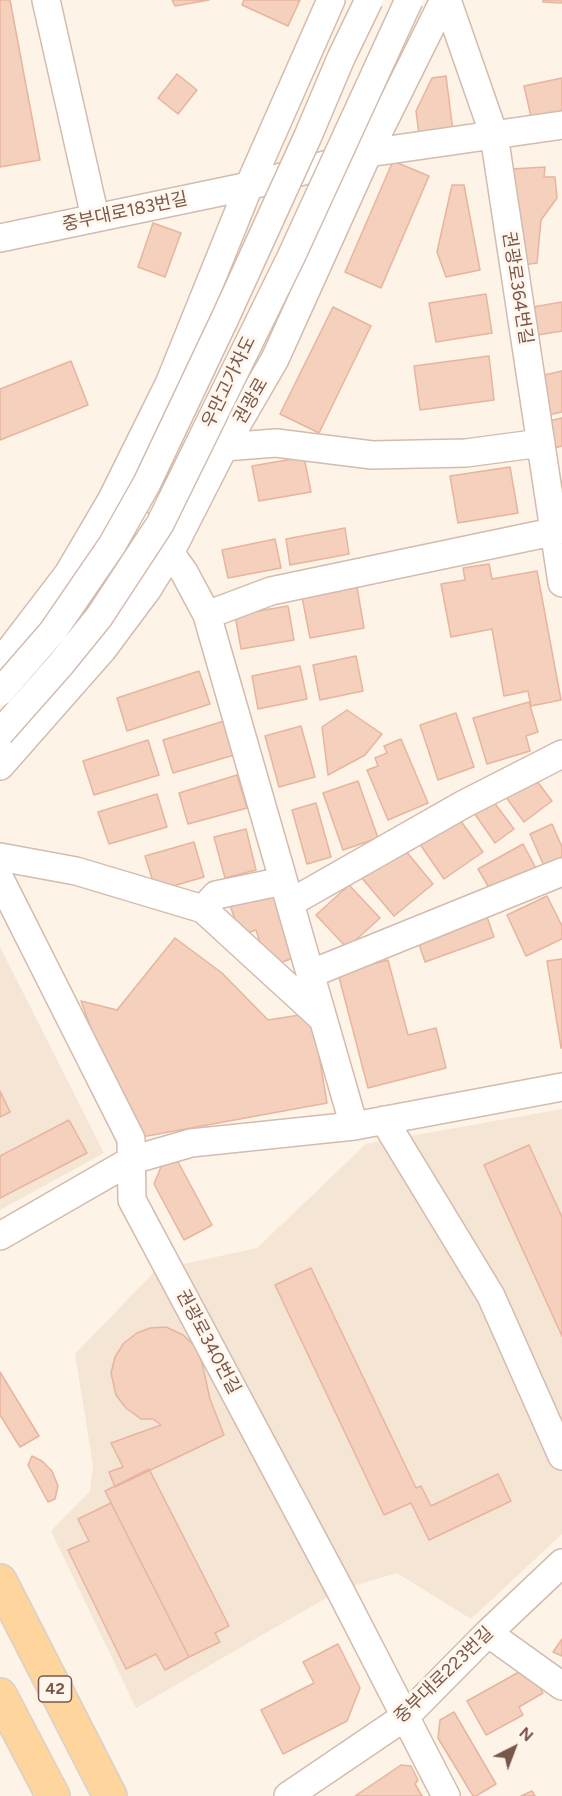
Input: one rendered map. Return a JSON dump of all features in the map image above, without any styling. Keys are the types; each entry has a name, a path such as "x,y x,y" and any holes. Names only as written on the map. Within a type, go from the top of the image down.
{"main road":[{"name":"42","path":"0,1581 110,1796"},
{"path":"0,1695 52,1796"}],"street":[{"path":"46,0 95,217"},
{"path":"0,663 68,574 112,499 169,384 249,186 331,0"},
{"name":"우만고가차도","path":"0,692 53,631 112,545 147,483 226,316 369,0"},
{"name":"우만고가차도","path":"0,733 99,617 160,524 291,257 409,0"},
{"name":"권광로364번길","path":"445,0 494,135 541,444 558,530 562,583"},
{"name":"권광로","path":"0,766 103,649 147,590 170,553 224,447 275,358 368,153 445,0"},
{"name":"중부대로183번길","path":"0,238 249,186 368,153 562,125"},
{"path":"224,447 276,443 372,454 466,453 541,444"},
{"path":"112,499 170,553 184,572 207,615 354,1126"},
{"path":"207,615 271,591 558,530"},
{"path":"203,909 216,895 286,892 562,754"},
{"path":"0,857 76,871 203,909 323,1019"},
{"path":"310,974 562,872"},
{"name":"권광로340번길","path":"0,879 131,1139 132,1200 406,1716 446,1796"},
{"path":"0,1236 132,1160 191,1143 354,1126 562,1087"},
{"path":"384,1120 491,1296 562,1456"},
{"name":"중부대로223번길","path":"288,1796 406,1716 488,1633 562,1563"},
{"path":"488,1633 562,1686"}],"shaded area":[{"path":"0,947 104,1153 0,1210"},
{"path":"562,1109 562,1534 471,1619 397,1573 340,1590 136,1708 51,1531 90,1491 93,1465 75,1354 156,1270 257,1248 366,1144"}],"building":[{"path":"0,0 10,0 40,160 0,167"},
{"path":"172,0 209,0 175,6"},
{"path":"244,0 300,0 288,26 242,5"},
{"path":"543,0 562,0 562,3 543,2"},
{"path":"177,74 197,90 178,114 158,98"},
{"path":"446,76 453,131 419,135 416,111 432,78"},
{"path":"562,78 562,114 532,121 524,86"},
{"path":"393,161 429,176 381,288 345,272"},
{"path":"545,167 544,177 555,177 557,198 541,220 537,263 523,265 511,169"},
{"path":"452,185 464,185 480,270 446,277 437,252"},
{"path":"153,223 181,233 165,277 138,267"},
{"path":"486,294 492,333 436,342 429,303"},
{"path":"562,302 562,331 538,335 533,307"},
{"path":"333,307 371,326 319,433 280,414"},
{"path":"489,356 494,400 420,410 414,366"},
{"path":"71,361 88,405 0,440 0,389"},
{"path":"562,371 562,412 548,415 540,376"},
{"path":"562,418 562,446 554,448 549,421"},
{"path":"304,457 311,492 259,501 252,466"},
{"path":"510,467 518,513 458,523 450,476"},
{"path":"345,528 349,554 290,565 286,539"},
{"path":"275,539 281,568 228,578 222,550"},
{"path":"489,564 492,579 537,571 561,700 531,706 528,691 504,696 492,629 451,637 441,584 465,580 463,568"},
{"path":"357,587 364,628 310,638 302,597"},
{"path":"288,606 294,640 241,649 235,615"},
{"path":"356,656 363,691 320,700 313,665"},
{"path":"300,666 307,699 258,709 252,676"},
{"path":"199,671 210,704 127,731 117,698"},
{"path":"529,702 538,732 526,736 530,751 487,764 473,718"},
{"path":"347,710 382,734 365,755 328,775 322,727"},
{"path":"456,713 474,767 438,780 420,725"},
{"path":"224,721 234,755 173,773 163,740"},
{"path":"301,726 315,777 279,787 265,736"},
{"path":"401,739 428,803 388,820 367,770 378,766 375,758 387,753 384,746"},
{"path":"148,740 159,775 94,795 83,761"},
{"path":"530,772 552,801 524,822 503,793"},
{"path":"237,775 247,808 188,824 179,793"},
{"path":"358,781 378,838 343,850 323,793"},
{"path":"157,794 167,827 109,844 98,812"},
{"path":"490,797 514,829 495,843 472,810"},
{"path":"316,803 331,857 307,864 292,810"},
{"path":"453,810 483,852 444,879 415,837"},
{"path":"552,824 562,847 562,866 547,873 530,834"},
{"path":"246,829 256,870 225,878 214,837"},
{"path":"194,842 204,877 156,891 145,856"},
{"path":"400,844 433,884 394,916 361,877"},
{"path":"523,844 538,872 494,896 478,869"},
{"path":"349,885 380,918 347,948 316,915"},
{"path":"280,888 302,955 268,967 256,930 240,935 230,905"},
{"path":"547,896 562,926 562,939 526,956 507,915"},
{"path":"486,914 494,937 425,962 417,938"},
{"path":"175,938 222,973 268,1020 312,1013 327,1103 131,1139 81,1001 117,1010"},
{"path":"562,959 562,1048 561,1048 547,961"},
{"path":"388,960 408,1035 436,1028 446,1068 368,1088 338,973"},
{"path":"0,1091 10,1112 0,1117"},
{"path":"69,1120 87,1153 0,1198 0,1156"},
{"path":"529,1145 562,1217 562,1336 484,1165"},
{"path":"177,1160 212,1225 184,1240 154,1184 163,1162"},
{"path":"311,1268 416,1488 421,1486 431,1506 498,1474 511,1501 429,1540 411,1503 384,1515 275,1285"},
{"path":"166,1327 183,1335 196,1347 210,1399 224,1435 115,1487 109,1472 123,1467 111,1443 161,1425 153,1419 141,1419 126,1408 116,1395 111,1373 115,1357 124,1343 137,1333 150,1328"},
{"path":"0,1372 39,1436 20,1447 0,1415"},
{"path":"32,1456 42,1461 52,1471 58,1486 55,1499 48,1502 28,1465"},
{"path":"149,1469 229,1626 215,1633 220,1642 189,1657 105,1491"},
{"path":"111,1503 189,1657 165,1670 156,1654 126,1669 68,1550 89,1541 78,1519"},
{"path":"562,1639 562,1656 553,1652"},
{"path":"338,1644 360,1688 347,1721 283,1754 261,1710 314,1683 303,1662"},
{"path":"528,1667 543,1693 519,1707 523,1715 486,1735 467,1701"},
{"path":"454,1712 496,1784 476,1796 473,1796 438,1738 440,1720"},
{"path":"401,1765 411,1766 418,1780 415,1784 422,1796 355,1796"},
{"path":"532,1791 535,1796 521,1796"}]}
